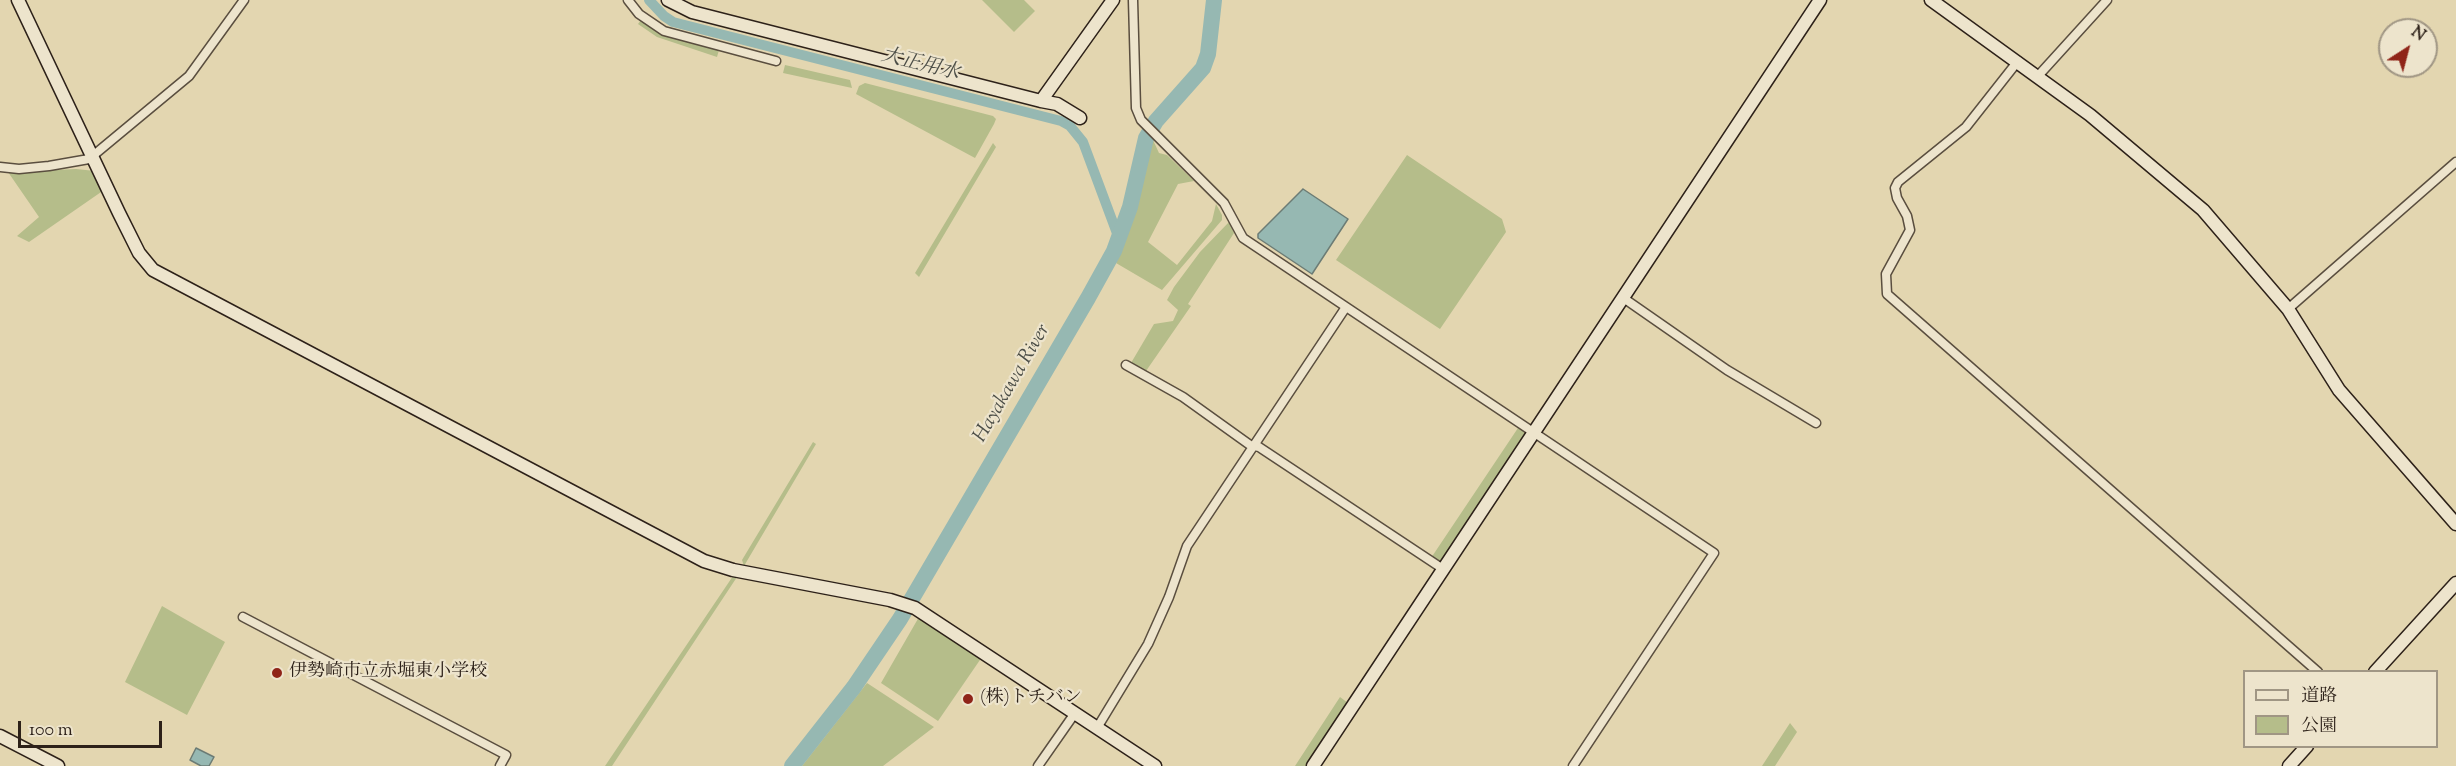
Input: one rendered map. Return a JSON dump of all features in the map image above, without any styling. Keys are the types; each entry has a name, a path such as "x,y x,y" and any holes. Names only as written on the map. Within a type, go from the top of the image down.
{"street":[{"path":"18,0 139,253 148,266 704,561 733,570 894,601 915,608 1155,766"},
{"path":"0,167 19,169 86,161 189,76 244,0"},
{"path":"628,0 639,14 664,31 776,61"},
{"path":"668,0 692,12 1057,104 1080,118"},
{"path":"1041,101 1113,0"},
{"path":"1132,0 1137,108 1141,120 1160,136 1224,203 1243,238 1714,553 1573,766"},
{"path":"1313,766 1820,0"},
{"path":"1931,0 2090,115 2204,210 2288,309 2339,390 2456,524"},
{"path":"2038,76 2107,0"},
{"path":"2018,61 1966,127 1898,182 1895,188 1897,198 1907,216 1911,230 1886,274 1887,294 2316,670"},
{"path":"2288,309 2456,162"},
{"path":"1622,297 1727,370 1816,423"},
{"path":"1097,728 1152,635 1169,597 1187,546 1346,307"},
{"path":"1126,365 1183,397 1443,569"},
{"path":"2377,670 2456,583"},
{"path":"243,617 506,755 500,766"},
{"path":"1038,766 1075,713"},
{"path":"0,736 58,766"},
{"path":"2289,766 2306,748"}],"green space":[{"path":"982,0 1024,0 1035,11 1014,32"},
{"path":"641,20 657,30 719,50 717,57 657,37 638,24"},
{"path":"785,65 850,80 852,88 783,73"},
{"path":"865,83 993,116 996,119 975,158 856,94 859,86"},
{"path":"1153,140 1159,153 1167,155 1194,181 1178,184 1148,242 1177,265 1212,221 1216,204 1222,215 1222,220 1162,290 1116,263 1137,209"},
{"path":"993,143 996,147 919,277 915,273"},
{"path":"1407,155 1502,219 1506,232 1440,329 1336,260"},
{"path":"76,169 95,171 104,190 29,242 17,236 39,217 8,172"},
{"path":"1229,222 1234,233 1188,304 1191,306 1146,371 1131,363 1154,324 1173,321 1178,310 1167,300 1174,287 1200,252"},
{"path":"1518,428 1526,433 1439,563 1431,558"},
{"path":"813,442 816,444 744,566 742,560"},
{"path":"733,576 737,577 612,766 605,766"},
{"path":"162,606 225,642 187,715 125,682"},
{"path":"919,617 982,657 938,721 881,683"},
{"path":"867,683 934,727 883,766 802,766"},
{"path":"1340,697 1348,703 1306,766 1295,766"},
{"path":"1790,723 1797,732 1775,766 1762,766"}],"water":[{"path":"1303,189 1348,219 1312,274 1258,238 1258,234"},
{"path":"196,748 214,757 209,766 201,766 190,760"}],"waterway":[{"name":"大正用水","path":"649,0 673,22 1061,121 1070,126 1083,142 1118,236"},
{"name":"Hayakawa River","path":"792,766 854,687 900,619 1114,251 1130,207 1146,138 1156,121 1203,68 1208,54 1214,0"}],"place":[{"name":"伊勢崎市立赤堀東小学校","path":"277,673"},
{"name":"(株)トチバン","path":"968,699"}]}
